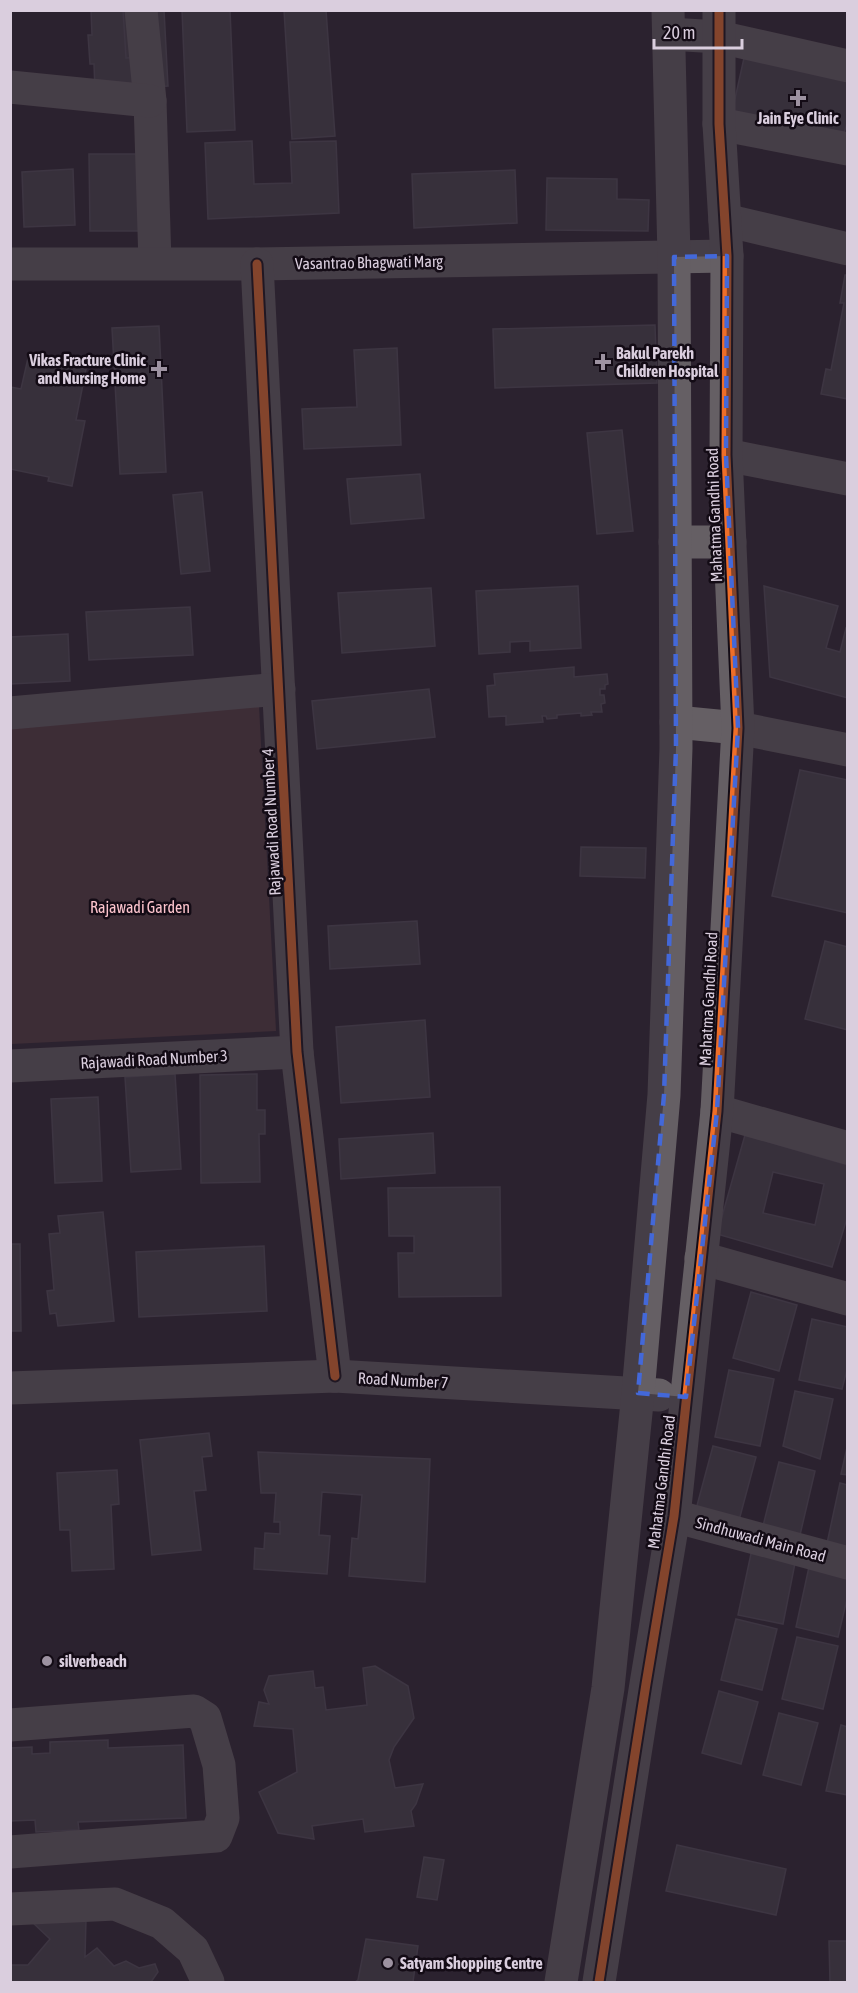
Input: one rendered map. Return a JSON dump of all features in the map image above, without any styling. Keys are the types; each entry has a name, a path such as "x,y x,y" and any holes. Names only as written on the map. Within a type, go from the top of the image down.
{"street":[{"path":"141,10 150,101 155,264"},
{"path":"668,22 719,23 848,66"},
{"name":"Mahatma Gandhi Road","path":"561,1983 608,1688 638,1393 664,1095 676,722 674,257 668,22"},
{"name":"Mahatma Gandhi Road","path":"599,1983 674,1516 717,1111 738,728 726,455 727,256 719,124 719,23"},
{"path":"10,87 150,101"},
{"path":"719,124 848,149"},
{"path":"725,220 848,249"},
{"name":"Vasantrao Bhagwati Marg","path":"10,264 257,264 727,256"},
{"name":"Rajawadi Road Number 4","path":"257,264 297,1052 335,1377"},
{"path":"726,455 848,479"},
{"path":"675,542 729,542"},
{"path":"10,713 279,689"},
{"path":"676,722 738,728 848,750"},
{"name":"Rajawadi Road Number 3","path":"10,1065 297,1052"},
{"path":"717,1111 848,1148"},
{"path":"701,1258 848,1299"},
{"name":"Road Number 7","path":"10,1388 335,1377 686,1397"},
{"name":"Sindhuwadi Main Road","path":"674,1516 848,1563"},
{"path":"10,1725 194,1711 205,1718 219,1765 223,1818 216,1836 10,1852"},
{"path":"10,1909 115,1904 162,1923 193,1950 208,1983"}],"highlighted area":[{"path":"727,256 726,455 738,728 717,1111 686,1397 638,1393 664,1095 676,748 674,257"}],"green space":[{"name":"Rajawadi Garden","path":"259,706 276,1031 11,1044 10,720"}],"building":[{"path":"91,10 164,10 168,86 95,90 94,64 90,64 88,35 92,35"},
{"path":"123,10 134,10 143,57 126,58"},
{"path":"182,10 230,10 235,130 187,132"},
{"path":"284,10 326,10 335,136 292,139"},
{"path":"744,58 848,81 848,119 842,141 731,117"},
{"path":"252,141 254,184 292,183 290,142 336,141 339,213 208,219 205,143"},
{"path":"89,154 141,154 142,231 90,231"},
{"path":"73,169 75,225 24,227 22,172"},
{"path":"515,170 517,223 414,228 412,174"},
{"path":"547,178 617,179 617,199 649,200 648,231 546,230"},
{"path":"845,275 848,275 848,399 821,394 826,369 831,370 844,303 840,303"},
{"path":"655,325 657,383 495,388 493,329"},
{"path":"159,326 166,472 120,474 112,328"},
{"path":"397,348 401,445 304,449 302,409 357,407 354,350"},
{"path":"28,358 86,369 76,420 85,421 72,486 48,481 49,477 10,469 10,387 21,389"},
{"path":"622,430 633,531 597,534 587,433"},
{"path":"420,474 424,518 351,524 347,479"},
{"path":"202,492 210,571 181,574 173,495"},
{"path":"578,586 581,648 530,651 530,641 510,642 510,652 479,654 476,591"},
{"path":"764,586 838,606 826,648 840,652 846,628 848,629 848,698 770,677"},
{"path":"431,588 435,646 342,653 338,593"},
{"path":"190,607 193,655 89,660 86,612"},
{"path":"68,634 70,681 10,684 10,637"},
{"path":"574,667 574,677 607,674 608,684 605,685 605,689 600,689 600,695 604,695 605,703 601,704 602,712 591,712 592,715 581,716 581,713 557,715 557,718 547,719 546,716 542,716 543,722 506,725 506,716 489,717 487,686 495,685 494,674"},
{"path":"429,689 435,737 317,749 312,701"},
{"path":"800,770 848,780 848,913 772,896"},
{"path":"581,847 646,848 645,878 580,876"},
{"path":"417,921 420,964 330,969 328,926"},
{"path":"825,941 848,947 848,1030 805,1019"},
{"path":"425,1020 430,1097 341,1103 336,1027"},
{"path":"175,1074 181,1169 131,1172 125,1077"},
{"path":"257,1074 257,1110 265,1110 265,1134 259,1134 260,1182 201,1183 200,1075"},
{"path":"98,1097 102,1181 55,1183 51,1099"},
{"path":"433,1133 435,1173 341,1179 339,1139"},
{"path":"745,1135 848,1165 848,1215 832,1267 717,1234","holes":["773,1172 824,1184 815,1225 763,1213"]},
{"path":"500,1187 501,1296 399,1297 398,1253 414,1253 414,1236 389,1236 388,1188"},
{"path":"103,1212 114,1321 58,1326 56,1313 50,1314 47,1291 54,1290 49,1234 60,1233 58,1216"},
{"path":"10,1244 20,1244 21,1331 10,1331"},
{"path":"264,1246 267,1311 139,1317 136,1252"},
{"path":"751,1292 797,1305 779,1371 733,1358"},
{"path":"812,1319 848,1327 848,1366 842,1389 799,1380"},
{"path":"729,1370 774,1379 760,1446 715,1437"},
{"path":"795,1391 833,1399 820,1459 783,1446"},
{"path":"209,1433 212,1456 202,1457 206,1490 194,1491 201,1550 152,1555 140,1440"},
{"path":"848,1443 848,1475 841,1474"},
{"path":"713,1446 756,1457 738,1524 695,1513"},
{"path":"258,1452 430,1459 425,1582 349,1576 352,1538 358,1539 362,1495 322,1492 319,1535 330,1536 327,1574 254,1569 255,1548 264,1549 265,1533 280,1534 280,1522 274,1522 276,1493 261,1493"},
{"path":"779,1462 815,1471 800,1535 763,1526"},
{"path":"117,1470 119,1504 111,1505 114,1569 72,1571 70,1530 60,1530 57,1473"},
{"path":"840,1483 848,1485 848,1553 826,1548"},
{"path":"752,1549 796,1558 783,1624 738,1615"},
{"path":"809,1567 848,1575 848,1595 838,1637 796,1627"},
{"path":"736,1619 777,1629 762,1690 721,1680"},
{"path":"797,1637 838,1646 823,1709 782,1699"},
{"path":"375,1666 408,1686 414,1718 394,1747 389,1760 395,1788 423,1784 411,1811 414,1826 365,1832 363,1819 312,1826 314,1839 278,1833 259,1792 297,1772 293,1729 254,1726 259,1702 269,1704 264,1690 269,1676 313,1671 315,1688 323,1687 326,1710 367,1705 363,1668"},
{"path":"719,1691 758,1702 741,1764 702,1753"},
{"path":"779,1713 818,1723 801,1785 763,1775"},
{"path":"841,1725 848,1727 848,1795 826,1791"},
{"path":"108,1740 108,1748 183,1745 186,1818 78,1822 79,1830 36,1832 35,1820 10,1821 10,1748 32,1747 32,1754 50,1753 50,1742"},
{"path":"677,1845 786,1869 776,1915 666,1891"},
{"path":"424,1857 444,1860 437,1900 417,1897"},
{"path":"86,1919 85,1957 97,1948 114,1966 126,1961 139,1968 155,1964 158,1972 151,1982 10,1982 10,1965 28,1965 50,1939 32,1922"},
{"name":"Satyam Shopping Centre","path":"366,1939 418,1946 413,1982 355,1982 358,1980"},
{"path":"829,1941 848,1941 848,1982 830,1982"}],"cycle path":[{"path":"599,1982 674,1516 717,1111 738,728 726,455 727,256 719,124 719,10"},
{"path":"257,264 297,1052 335,1376"}],"place":[{"name":"Jain Eye Clinic","path":"798,98"},
{"name":"Bakul Parekh Children Hospital","path":"603,362"},
{"name":"Vikas Fracture Clinic and Nursing Home","path":"159,369"},
{"name":"silverbeach","path":"47,1661"},
{"name":"Satyam Shopping Centre","path":"388,1963"}]}
